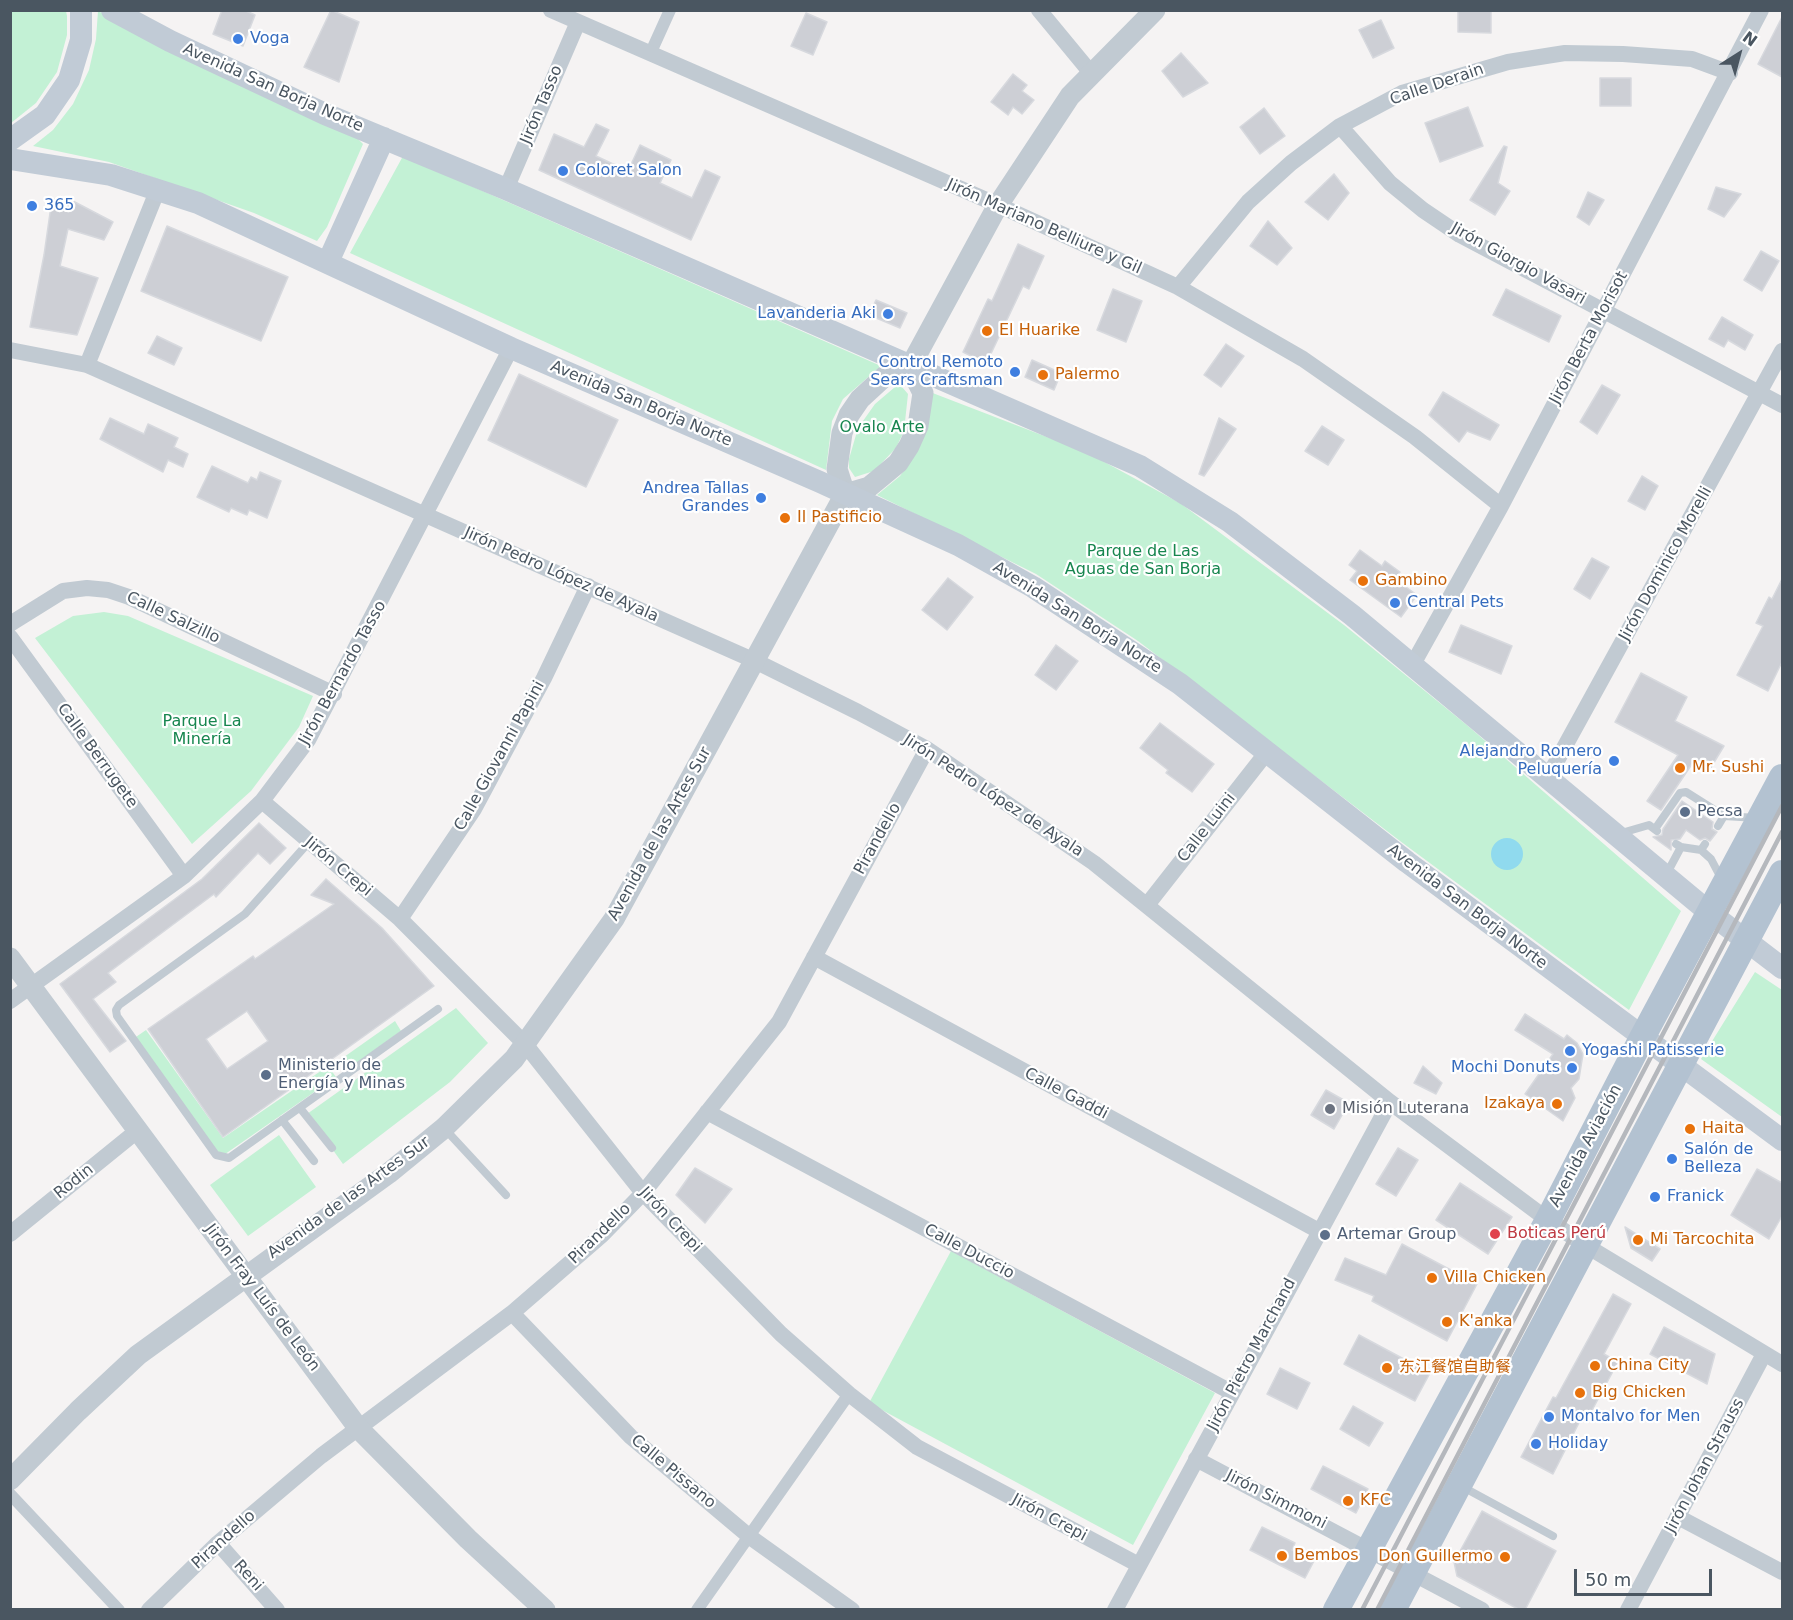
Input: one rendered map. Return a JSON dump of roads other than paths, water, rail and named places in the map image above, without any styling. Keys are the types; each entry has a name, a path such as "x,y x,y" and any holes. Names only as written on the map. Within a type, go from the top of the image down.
{"main road":[{"path":"10,140 45,115 69,80 81,40 81,10"},
{"name":"Avenida San Borja Norte","path":"112,10 180,46 384,138 1122,458 1158,477 1230,522 1413,664 1710,913 1782,968"},
{"path":"328,262 384,138"},
{"name":"Avenida San Borja Norte","path":"10,159 111,175 198,203 511,348 958,545 1033,587 1180,684 1407,862 1782,1140"},
{"name":"Avenida Aviación","path":"1336,1610 1548,1220 1642,1038 1782,777"},
{"path":"1393,1610 1782,873"}],"street":[{"name":"Jirón Mariano Belliure y Gil","path":"551,10 998,205 1178,287 1303,359 1415,437 1501,506"},
{"path":"651,52 670,10"},
{"path":"1039,10 1091,73"},
{"path":"910,367 922,393 918,426 909,446 898,463 876,482 869,487 845,494 837,469 842,433 849,415 860,399 885,376 910,367 998,205 1070,96 1155,10"},
{"name":"Jirón Berta Morisot","path":"1413,664 1501,506 1761,10"},
{"name":"Jirón Tasso","path":"506,189 578,22"},
{"name":"Calle Derain","path":"1178,287 1248,202 1291,163 1340,126 1402,93 1508,62 1565,53 1692,59 1730,72"},
{"name":"Jirón Giorgio Vasari","path":"1340,126 1390,183 1422,210 1460,235 1782,405"},
{"path":"87,364 158,189"},
{"name":"Jirón Bernardo Tasso","path":"10,1001 184,876 262,801 308,740 334,694 511,348"},
{"name":"Jirón Pedro López de Ayala","path":"10,350 87,364 753,660 927,749 1094,863 1390,1102 1548,1220 1585,1245 1782,1364"},
{"name":"Jirón Dominico Morelli","path":"1548,777 1761,393 1782,351"},
{"name":"Avenida de las Artes Sur","path":"10,1480 78,1411 138,1355 245,1275 389,1173 444,1128 488,1086 525,1044 614,919 845,494"},
{"name":"Calle Giovanni Papini","path":"400,919 474,809 544,678 588,586"},
{"name":"Calle Salzillo","path":"10,624 63,591 87,588 108,590 129,597 334,694"},
{"name":"Calle Berrugete","path":"10,637 184,876"},
{"name":"Pirandello","path":"150,1610 218,1543 321,1456 512,1313 602,1235 643,1193 779,1022 927,749"},
{"name":"Calle Luini","path":"1147,905 1267,752"},
{"name":"Jirón Crepi","path":"262,801 400,919 525,1044 643,1193 781,1334 849,1394 917,1447 1139,1565"},
{"name":"Calle Gaddi","path":"814,957 1319,1231"},
{"name":"Jirón Fray Luís de León","path":"10,958 358,1429 468,1539 545,1610"},
{"name":"Jirón Pietro Marchand","path":"1115,1610 1390,1102"},
{"name":"Calle Duccio","path":"707,1112 1231,1392"},
{"name":"Rodin","path":"10,1234 138,1131"},
{"name":"Calle Pissano","path":"512,1313 631,1437 750,1537 852,1610"},
{"name":"Jirón Johan Strauss","path":"1628,1610 1764,1354"},
{"path":"697,1610 849,1394"},
{"name":"Jirón Simmoni","path":"1196,1459 1482,1610"},
{"path":"10,1494 119,1610"},
{"path":"1678,1517 1782,1572"},
{"name":"Reni","path":"218,1543 277,1610"}],"lane":[{"path":"1617,834 1649,825 1656,830 1680,793 1686,792 1724,816 1761,818"},
{"path":"1718,826 1724,816"},
{"path":"309,842 245,914 116,1010 117,1016 216,1155 229,1158 438,1009"},
{"path":"1666,876 1678,845 1703,847 1725,886"},
{"path":"300,1108 332,1148"},
{"path":"282,1120 314,1161"},
{"path":"444,1128 506,1195"},
{"path":"1459,1484 1552,1536"}],"water":[{"path":"1507,838 1518,843 1523,854 1518,865 1507,870 1496,865 1491,854 1496,843"}],"railway":[{"path":"1362,1610 1782,806"},
{"path":"1377,1610 1782,832"}],"place":[{"name":"Voga","path":"238,39"},
{"name":"Coloret Salon","path":"563,171"},
{"name":"365","path":"32,206"},
{"name":"Lavanderia Aki","path":"888,314"},
{"name":"El Huarike","path":"987,331"},
{"name":"Control Remoto Sears Craftsman","path":"1015,372"},
{"name":"Palermo","path":"1043,375"},
{"name":"Andrea Tallas Grandes","path":"761,498"},
{"name":"Il Pastificio","path":"785,518"},
{"name":"Gambino","path":"1363,581"},
{"name":"Central Pets","path":"1395,603"},
{"name":"Alejandro Romero Peluquería","path":"1614,761"},
{"name":"Mr. Sushi","path":"1680,768"},
{"name":"Pecsa","path":"1685,812"},
{"name":"Yogashi Patisserie","path":"1570,1051"},
{"name":"Mochi Donuts","path":"1572,1068"},
{"name":"Ministerio de Energía y Minas","path":"266,1075"},
{"name":"Izakaya","path":"1557,1104"},
{"name":"Misión Luterana","path":"1330,1109"},
{"name":"Haita","path":"1690,1129"},
{"name":"Salón de Belleza","path":"1672,1159"},
{"name":"Franick","path":"1655,1197"},
{"name":"Boticas Perú","path":"1495,1234"},
{"name":"Artemar Group","path":"1325,1235"},
{"name":"Mi Tarcochita","path":"1638,1240"},
{"name":"Villa Chicken","path":"1432,1278"},
{"name":"K'anka","path":"1447,1322"},
{"name":"China City","path":"1595,1366"},
{"name":"东江餐馆自助餐","path":"1387,1368"},
{"name":"Big Chicken","path":"1580,1393"},
{"name":"Montalvo for Men","path":"1549,1417"},
{"name":"Holiday","path":"1536,1444"},
{"name":"KFC","path":"1348,1501"},
{"name":"Bembos","path":"1282,1556"},
{"name":"Don Guillermo","path":"1505,1557"}],"park label":[{"name":"Ovalo Arte","path":"882,428"},
{"name":"Parque de Las Aguas de San Borja","path":"1143,561"},
{"name":"Parque La Minería","path":"202,731"}]}
